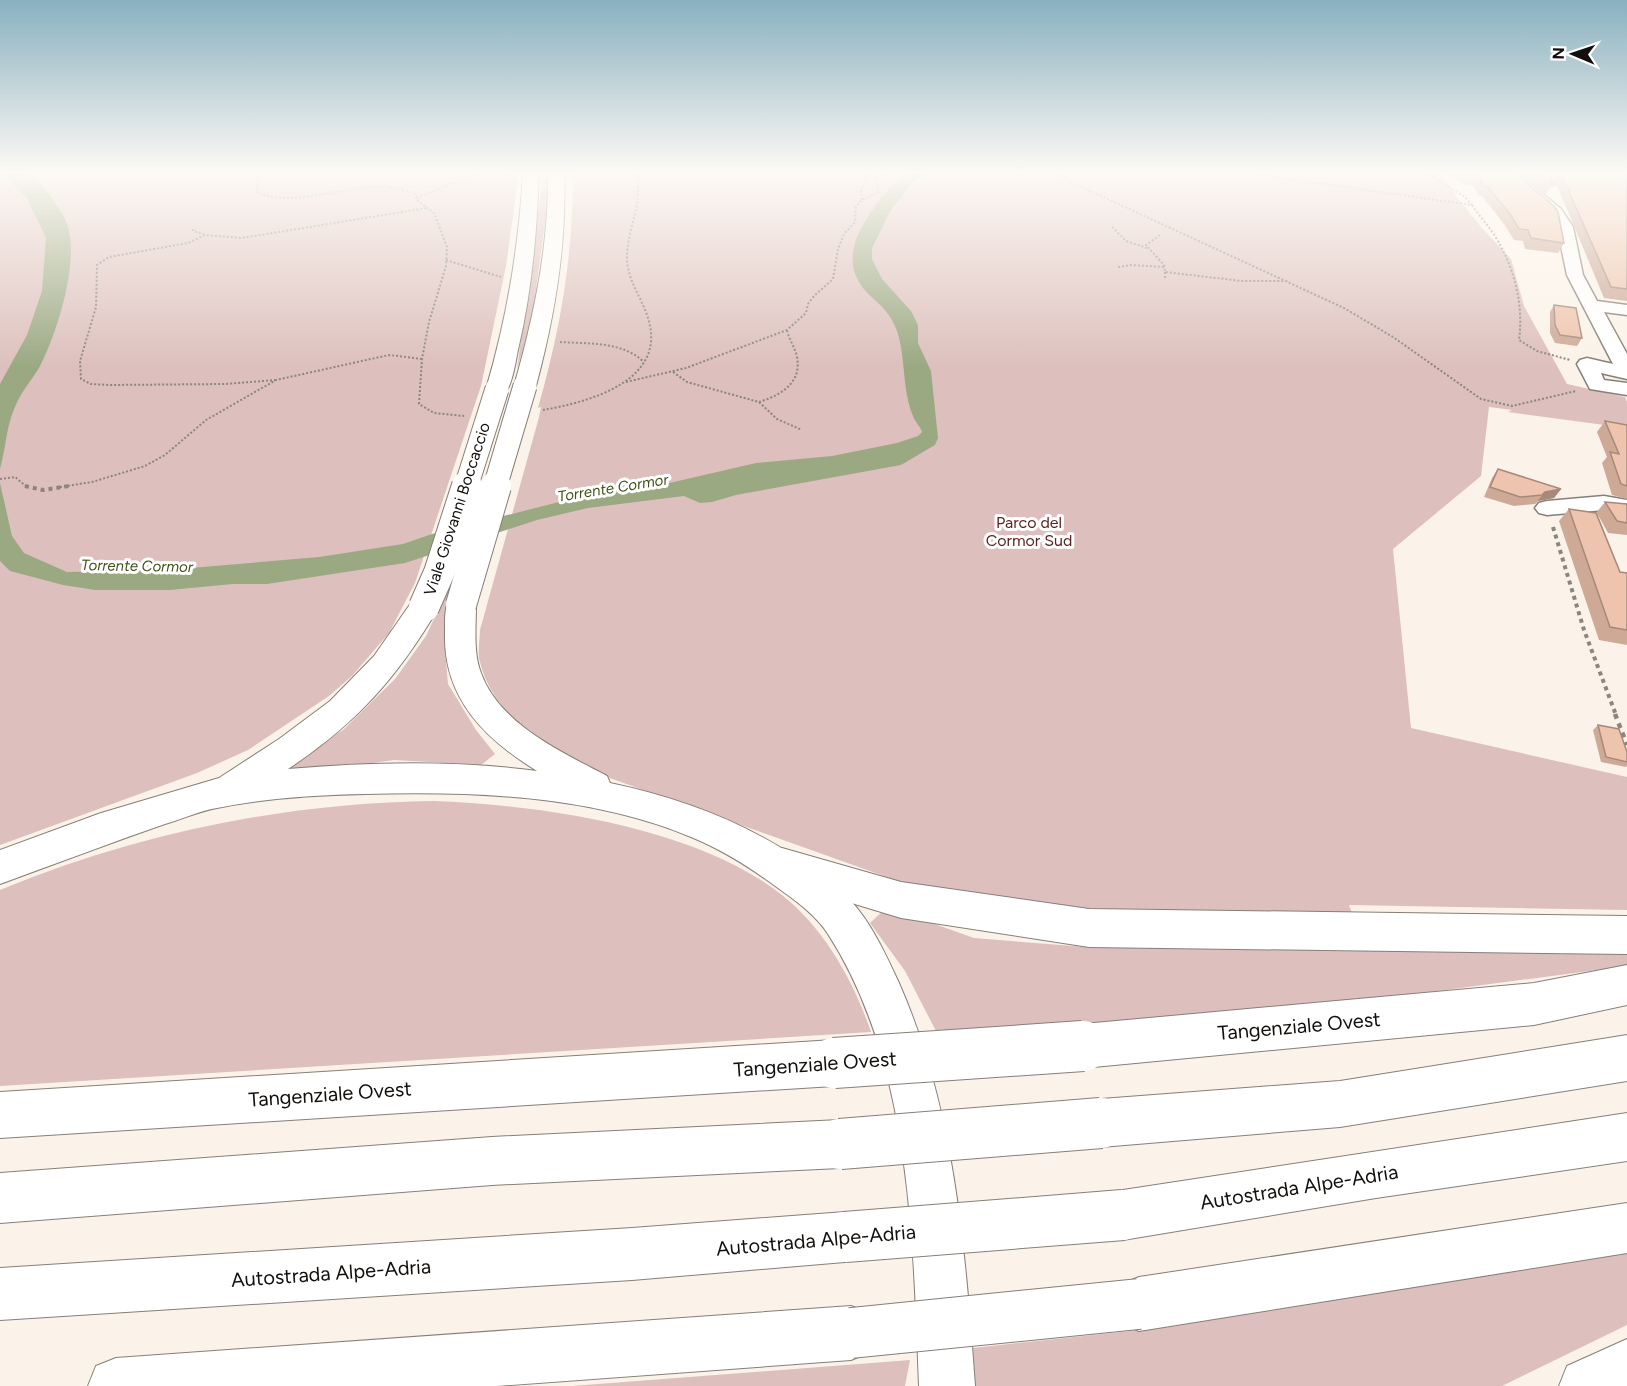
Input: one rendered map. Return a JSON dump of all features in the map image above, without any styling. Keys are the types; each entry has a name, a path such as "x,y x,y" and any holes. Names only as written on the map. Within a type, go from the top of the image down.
{"main road":[{"name":"Viale Giovanni Boccaccio","path":"220,792 269,764 327,724 355,700 406,639 424,607 439,573 497,389 509,344 526,237"},
{"name":"Viale Giovanni Boccaccio","path":"553,237 536,342 462,605 461,645 464,672 478,701 511,738 615,797"},
{"path":"0,867 58,844 220,792 297,783 377,778 456,779 531,784 615,797 661,810 734,839 782,865 901,900 1089,928 1627,935"},
{"path":"782,865 840,916 874,969 901,1041 920,1129 939,1256 947,1386"},
{"name":"Tangenziale Ovest","path":"0,1115 1083,1046 1534,1004 1627,985"},
{"path":"0,1198 492,1161 840,1144 1340,1104 1627,1058"},
{"name":"Autostrada Alpe-Adria","path":"0,1294 632,1254 1123,1215 1627,1137"},
{"path":"116,1386 850,1333 1139,1304 1627,1227"},
{"path":"1587,1386 1627,1367"}],"street":[{"path":"1566,237 1575,275 1627,373"},
{"path":"1591,304 1626,318"},
{"path":"1627,373 1587,364 1597,385 1627,389"},
{"path":"1547,508 1605,503 1627,507"}],"path":[{"path":"201,237 188,243 109,257 97,265 99,287 96,306 78,367 81,379 91,384 109,385 225,384 276,380 389,355 422,358"},
{"path":"226,237 250,237"},
{"path":"434,413 419,404 422,358 446,260 447,247 444,237"},
{"path":"625,382 644,362 651,350 653,338 647,314 629,277 628,237"},
{"path":"538,411 576,403 625,382 673,372 756,344 788,330 806,313 808,304 814,296 833,279 841,241 844,237"},
{"path":"1121,237 1126,241 1148,248 1165,267 1165,280"},
{"path":"1148,248 1146,245 1149,241 1157,237"},
{"path":"1191,237 1370,322 1481,399 1512,406 1586,388"},
{"path":"1495,237 1510,266 1521,310 1522,325 1519,340 1526,346 1557,358"},
{"path":"446,260 492,275 520,280"},
{"path":"1118,267 1131,265 1165,267"},
{"path":"1165,272 1242,281 1288,281"},
{"path":"759,402 779,396 788,390 794,378 798,365 797,355 788,339 788,330"},
{"path":"536,342 627,349 639,354 644,362"},
{"path":"673,372 687,382 759,402 777,419 802,430"},
{"path":"0,479 15,477 28,488 43,489 92,482 145,466 165,455 212,416 276,380"},
{"path":"1547,508 1584,630 1627,745"}],"green space":[{"path":"0,237 510,237 481,386 415,583 389,633 352,676 329,696 248,750 197,773 0,845"},
{"path":"535,237 543,237 532,320 517,369"},
{"name":"Parco del Cormor Sud","path":"571,237 1490,237 1511,259 1524,306 1567,384 1625,397 1627,428 1508,412 1512,410 1489,407 1481,476 1393,549 1411,728 1627,777 1627,910 1349,905 1353,916 1088,911 909,885 593,772 541,741 510,714 497,699 480,662 479,646 480,630 539,417 541,407 538,408 559,320"},
{"path":"458,567 444,638 448,684 476,730 495,754 481,765 394,760 298,774 285,768 343,730 395,679 426,636"},
{"path":"434,801 521,808 616,824 662,836 706,852 747,872 782,895 825,940 856,994 871,1032 0,1086 0,890 105,852 213,825 322,808"},
{"path":"887,907 974,938 1086,947 1627,949 1627,966 1340,1004 938,1035 905,971 870,923"},
{"path":"1627,1243 1627,1325 1502,1386 975,1386 973,1348 1148,1329"},
{"path":"910,1360 905,1386 572,1386"}],"shaded area":[{"path":"70,237 71,259 68,278 53,337 39,368 20,396 12,415 0,469 0,384 27,335 42,291 46,238"},
{"path":"857,237 878,237 872,248 872,259 882,279 911,311 918,325 918,343 931,371 938,438 935,445 901,465 736,495 712,502 700,503 684,496 588,508 537,520 405,563 267,584 233,584 170,590 95,590 63,585 10,571 0,561 0,483 12,536 24,553 67,572 167,570 319,557 403,544 432,534 587,495 665,484 756,463 832,456 897,443 918,436 922,432 910,406 897,331 888,314 858,280 853,268"}],"building":[{"path":"1563,237 1564,243 1531,238"},
{"path":"1589,237 1627,237 1627,289 1611,287"},
{"path":"1554,305 1576,308 1582,338 1560,335 1555,325"},
{"path":"1605,421 1627,425 1627,486 1621,484 1610,452 1619,454"},
{"path":"1498,469 1561,489 1545,492 1542,495 1520,497 1490,487"},
{"path":"1605,502 1627,504 1627,523 1617,521"},
{"path":"1569,509 1596,513 1620,572 1627,573 1627,630 1610,627"},
{"path":"1598,725 1619,729 1627,752 1627,762 1606,757"}],"water label":[{"name":"Torrente Cormor","path":"613,488"},
{"name":"Torrente Cormor","path":"137,566"}]}
